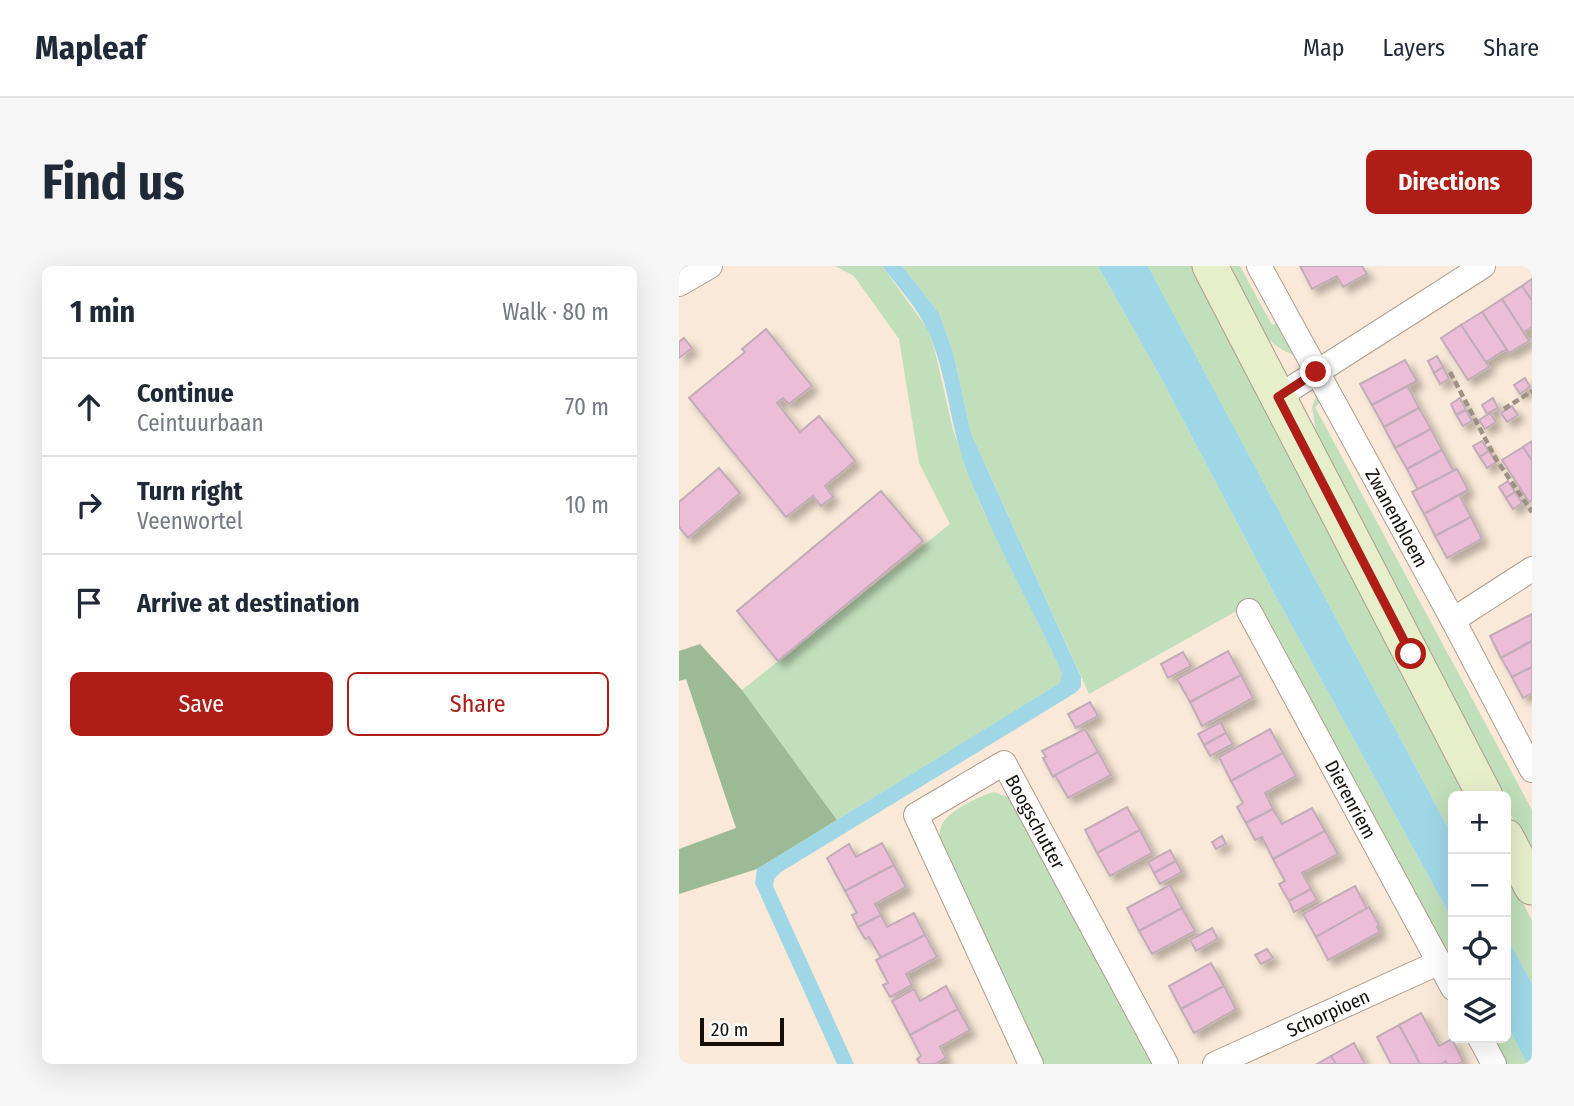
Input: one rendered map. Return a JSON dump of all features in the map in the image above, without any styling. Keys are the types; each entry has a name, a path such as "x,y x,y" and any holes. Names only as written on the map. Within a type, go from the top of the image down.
{"street":[{"path":"679,284 710,266"},
{"path":"1210,266 1482,791"},
{"name":"Zwanenbloem","path":"1259,266 1532,770"},
{"path":"1278,397 1483,266"},
{"path":"1453,620 1532,569"},
{"name":"Dierenriem","path":"1249,611 1449,980"},
{"name":"Boogschutter","path":"1031,1064 916,815 1004,763 1166,1064"},
{"path":"1511,847 1532,887"},
{"name":"Schorpioen","path":"1215,1064 1440,962"},
{"path":"1483,1043 1494,1064"}],"path":[{"path":"1450,372 1496,459 1532,512"},
{"path":"1504,410 1532,391"}],"green space":[{"path":"835,266 882,266 927,328 953,430 981,506 1062,672 1061,683 837,820 742,690 950,524 919,463 899,339 854,276"},
{"path":"902,266 1098,266 1448,912 1448,958 1256,600 1089,694 971,433 953,352 939,313"},
{"path":"1148,266 1193,266 1197,273 1466,791 1448,791 1448,828"},
{"path":"1231,266 1240,266 1272,325 1277,323 1295,352 1292,354 1269,340 1253,317"},
{"path":"1316,396 1320,403 1315,407 1532,810 1532,856 1511,815 1511,791 1498,791 1318,443 1312,407"},
{"path":"700,644 742,690 837,820 757,869 679,894 679,849 736,828 686,679 679,681 679,651"},
{"path":"994,792 1013,799 1153,1064 1041,1064 939,837 943,823 953,812"},
{"path":"1511,879 1532,921 1532,984 1511,944"},
{"path":"1511,1032 1527,1064 1505,1064 1494,1043 1511,1043"}],"water":[{"path":"882,266 902,266 939,313 953,352 971,433 1081,677 1081,687 781,872 774,879 773,886 854,1064 837,1064 755,883 757,869 1060,683 1062,673 975,491 960,448 940,363 928,331 913,306"},
{"path":"1098,266 1148,266 1448,828 1448,912 1273,591 1160,376"},
{"path":"1511,944 1532,984 1532,1064 1527,1064 1511,1032"}],"building":[{"path":"1300,266 1362,266 1367,274 1343,287 1337,276 1312,289"},
{"path":"1532,279 1532,301 1522,286"},
{"path":"1522,286 1532,301 1532,327 1524,332 1529,341 1502,299"},
{"path":"1502,299 1529,341 1509,353 1482,312"},
{"path":"1482,312 1509,353 1505,350 1486,362 1489,367 1461,325"},
{"path":"1461,325 1489,367 1468,380 1441,338"},
{"path":"766,329 812,386 789,404 783,398 777,403 800,432 819,416 855,461 825,486 833,497 821,506 813,496 786,517 689,398 745,352 742,349"},
{"path":"684,338 692,348 679,358 679,342"},
{"path":"1437,356 1443,367 1434,373 1428,361"},
{"path":"1405,360 1417,381 1372,405 1360,384"},
{"path":"1443,367 1449,379 1440,384 1434,373"},
{"path":"1525,378 1530,387 1520,394 1514,385"},
{"path":"1417,381 1408,387 1419,408 1384,427 1372,405"},
{"path":"1460,398 1466,410 1456,415 1451,404"},
{"path":"1493,398 1498,408 1487,414 1482,405"},
{"path":"1512,406 1518,415 1507,422 1501,413"},
{"path":"1419,408 1431,429 1395,448 1384,427"},
{"path":"1466,410 1472,421 1463,426 1456,415"},
{"path":"1490,413 1496,422 1485,429 1479,420"},
{"path":"1431,429 1442,450 1407,469 1395,448"},
{"path":"1482,441 1489,451 1480,457 1473,446"},
{"path":"1532,441 1532,461 1523,447"},
{"path":"1523,447 1532,461 1532,500 1529,502 1502,460"},
{"path":"1442,450 1453,470 1457,469 1418,490 1407,469"},
{"path":"1489,451 1496,462 1487,468 1480,457"},
{"path":"719,468 740,493 688,538 679,527 679,502"},
{"path":"1457,469 1468,490 1424,514 1412,492"},
{"path":"1508,481 1515,492 1506,498 1499,487"},
{"path":"1468,490 1460,496 1471,517 1435,536 1424,514"},
{"path":"881,491 923,541 778,661 737,611"},
{"path":"1515,492 1522,503 1513,509 1506,498"},
{"path":"1471,517 1482,539 1447,558 1435,536"},
{"path":"1532,614 1532,641 1501,658 1490,636"},
{"path":"1532,641 1532,667 1512,677 1501,658"},
{"path":"1228,651 1241,675 1190,702 1177,679"},
{"path":"1183,652 1191,666 1168,678 1161,664"},
{"path":"1532,667 1532,693 1523,698 1512,677"},
{"path":"1241,675 1253,698 1202,726 1190,702"},
{"path":"1090,702 1098,716 1076,728 1068,714"},
{"path":"1221,722 1226,733 1204,745 1198,734"},
{"path":"1085,729 1098,752 1053,777 1042,751"},
{"path":"1270,729 1283,753 1231,781 1219,757"},
{"path":"1226,733 1233,744 1210,756 1204,745"},
{"path":"1098,752 1111,775 1068,798 1055,775"},
{"path":"1283,753 1296,776 1265,793 1273,809 1246,823 1237,807 1243,803 1231,781"},
{"path":"1127,807 1140,830 1097,853 1085,830"},
{"path":"1312,808 1325,831 1273,859 1262,837 1255,840 1246,823 1273,809 1282,824"},
{"path":"1140,830 1152,853 1110,876 1097,853"},
{"path":"1325,831 1338,854 1302,873 1311,889 1289,901 1279,884 1285,881 1273,859"},
{"path":"1222,836 1226,844 1216,849 1212,842"},
{"path":"882,843 894,865 845,891 827,858 849,844 856,857"},
{"path":"1170,850 1176,861 1154,873 1148,862"},
{"path":"1176,861 1182,872 1160,884 1154,873"},
{"path":"894,865 906,887 875,904 881,915 858,927 852,915 857,913 845,891"},
{"path":"1170,885 1182,908 1139,931 1127,908"},
{"path":"1355,886 1367,909 1316,937 1303,914"},
{"path":"1311,889 1317,900 1294,912 1289,901"},
{"path":"1369,907 1380,932 1328,960 1316,937"},
{"path":"1182,908 1195,931 1152,954 1139,931"},
{"path":"914,913 925,935 881,958 869,937 865,939 858,927 881,915 887,927"},
{"path":"1212,928 1218,939 1196,951 1190,940"},
{"path":"925,935 937,957 906,974 912,985 890,997 883,985 888,983 876,960"},
{"path":"1267,949 1273,958 1261,964 1255,955"},
{"path":"1211,963 1224,986 1181,1009 1169,986"},
{"path":"946,986 958,1009 910,1035 892,1001 914,989 920,1001"},
{"path":"1224,986 1236,1009 1194,1033 1181,1009"},
{"path":"958,1009 970,1030 940,1047 946,1058 935,1064 920,1064 917,1059 921,1056 910,1035"},
{"path":"1421,1013 1439,1046 1448,1041 1454,1043 1463,1061 1458,1064 1447,1064 1446,1061 1441,1064 1420,1064 1399,1025"},
{"path":"1399,1025 1420,1064 1391,1064 1377,1037"},
{"path":"1354,1043 1365,1064 1336,1064 1331,1056"},
{"path":"1331,1056 1336,1064 1317,1064"}],"route":[{"path":"1316,372 1278,397 1411,654"}]}
